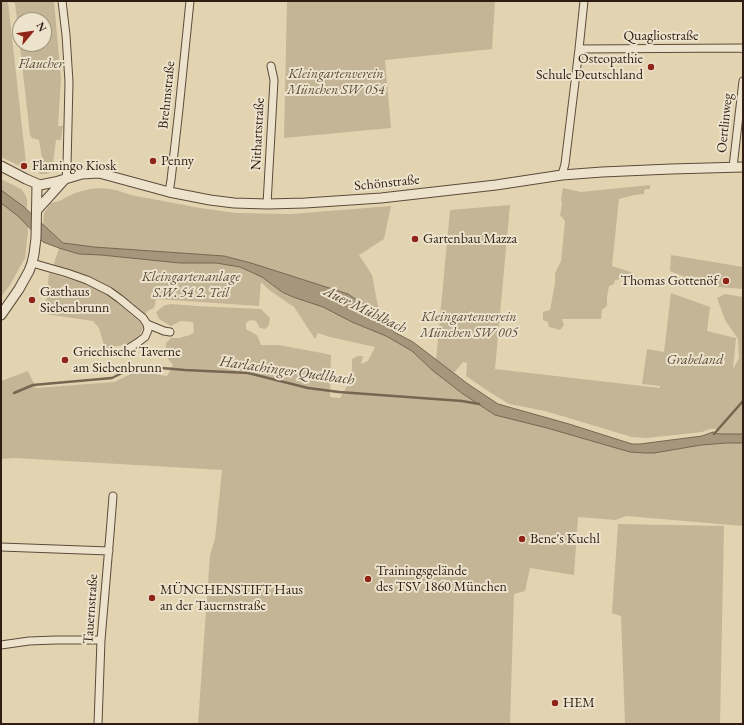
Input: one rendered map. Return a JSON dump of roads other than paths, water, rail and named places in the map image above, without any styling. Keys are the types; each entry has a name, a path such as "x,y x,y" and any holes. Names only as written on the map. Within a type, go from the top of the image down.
{"street":[{"path":"37,214 61,182 66,179 69,82 62,1"},
{"name":"Brehmstraße","path":"169,192 190,1"},
{"path":"562,175 565,164 584,1"},
{"name":"Quagliostraße","path":"579,49 743,49"},
{"name":"Nithartstraße","path":"268,204 274,80 271,66"},
{"name":"Oertlinweg","path":"733,167 743,81"},
{"path":"1,166 26,180 37,184 36,238 32,263 21,285 1,316"},
{"name":"Schönstraße","path":"37,184 43,185 82,174 99,173 169,192 210,200 234,203 268,204 345,202 496,185 562,175 661,169 743,167"},
{"path":"32,263 87,280 120,299 143,318 147,324 148,330 145,337 126,350"},
{"path":"147,324 170,332"},
{"name":"Tauernstraße","path":"98,724 101,640 113,496"},
{"path":"1,547 109,551"},
{"path":"1,645 29,641 101,640"}],"water":[{"name":"Auer Mühlbach","path":"1,190 24,207 63,243 94,247 224,256 251,263 348,294 380,316 394,332 413,342 468,384 498,404 632,444 702,436 713,432 720,434 743,434 743,443 701,445 654,453 630,452 547,428 495,415 463,394 432,370 412,351 386,336 352,322 323,307 282,292 262,277 240,267 216,263 180,263 79,254 43,242 18,216 1,203"}],"waterway":[{"name":"Harlachinger Quellbach","path":"14,393 33,385 112,378 134,367 150,367 248,373 308,388 339,392 462,401 479,404"},
{"path":"714,434 743,401"}],"place":[{"name":"Osteopathie Schule Deutschland","path":"651,67"},
{"name":"Penny","path":"153,161"},
{"name":"Flamingo Kiosk","path":"24,166"},
{"name":"Gartenbau Mazza","path":"415,239"},
{"name":"Thomas Gottenöf","path":"726,281"},
{"name":"Gasthaus Siebenbrunn","path":"32,300"},
{"name":"Griechische Taverne am Siebenbrunn","path":"65,360"},
{"name":"Bene's Kuchl","path":"522,539"},
{"name":"Trainingsgelände des TSV 1860 München","path":"368,579"},
{"name":"MÜNCHENSTIFT Haus an der Tauernstraße","path":"152,598"},
{"name":"HEM","path":"555,703"}],"park label":[{"name":"Flaucher","path":"41,64"},
{"name":"Kleingartenverein München SW 054","path":"336,82"},
{"name":"Kleingartenanlage S.W. 54 2. Teil","path":"191,286"},
{"name":"Kleingartenverein München SW 005","path":"469,326"},
{"name":"Grabeland","path":"695,360"}]}
